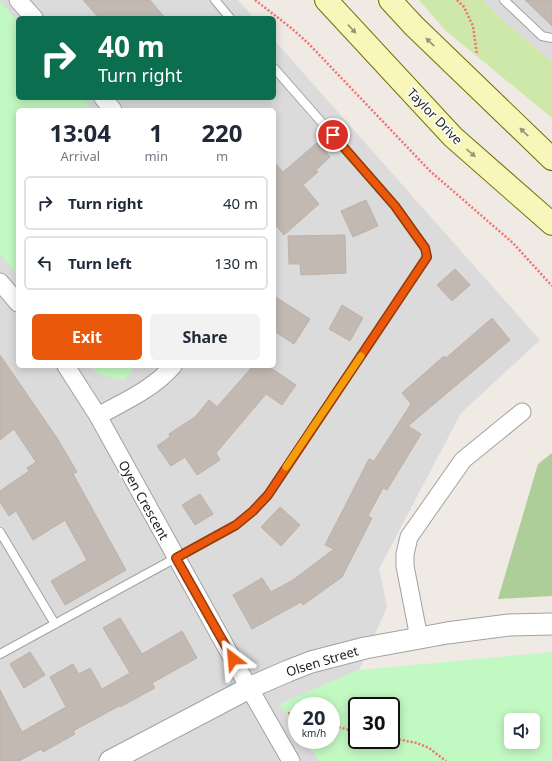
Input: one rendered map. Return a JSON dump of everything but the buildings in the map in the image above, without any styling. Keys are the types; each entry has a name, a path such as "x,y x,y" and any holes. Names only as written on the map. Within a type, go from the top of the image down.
{"main road":[{"name":"Taylor Drive","path":"326,0 453,137 552,224"},
{"path":"390,0 414,26 552,159"}],"street":[{"path":"18,0 32,16"},
{"path":"105,100 111,108"},
{"path":"0,282 16,301"},
{"name":"Oyen Crescent","path":"67,368 98,416 249,688 292,761"},
{"path":"98,416 143,391 158,381 171,368"},
{"path":"419,638 405,566 405,554 409,537 463,460 522,412"},
{"name":"Olsen Street","path":"110,761 249,688 288,670 312,662 365,648 419,638 485,628 552,624"}],"lane":[{"path":"215,0 228,16"},
{"path":"504,0 542,36 552,38"},
{"path":"0,654 236,525 253,511 268,495 427,257 425,248 395,206 276,70"},
{"path":"0,532 55,624"}],"path":[{"path":"255,0 275,16"},
{"path":"457,0 464,8 473,26 477,57"},
{"path":"276,17 308,43 430,171 513,243 552,286"},
{"path":"400,740 417,743 429,748 446,761"}],"shaded area":[{"path":"0,0 238,0 252,16 16,16 16,100 276,100 276,42 540,340 461,413 379,569 387,607 359,670 296,697 288,697 288,701 280,704 288,716 288,749 311,749 319,761 0,761"},
{"path":"483,0 552,0 552,62 498,16"}],"green space":[{"path":"419,0 483,0 498,16 552,62 552,118 445,30"},
{"path":"0,1 16,20 16,100 85,100 91,108 16,108 16,274 0,254"},
{"path":"93,368 134,368 124,380 98,374"},
{"path":"552,453 552,596 498,599 538,464"},
{"path":"552,652 552,761 319,761 311,749 340,749 340,697 296,697 359,670"},
{"path":"288,701 288,716 280,704"}],"slow traffic":[{"path":"286,467 361,356"}],"route":[{"path":"233,659 176,558 236,525 253,511 268,495 427,257 425,248 395,206 333,135"}]}
